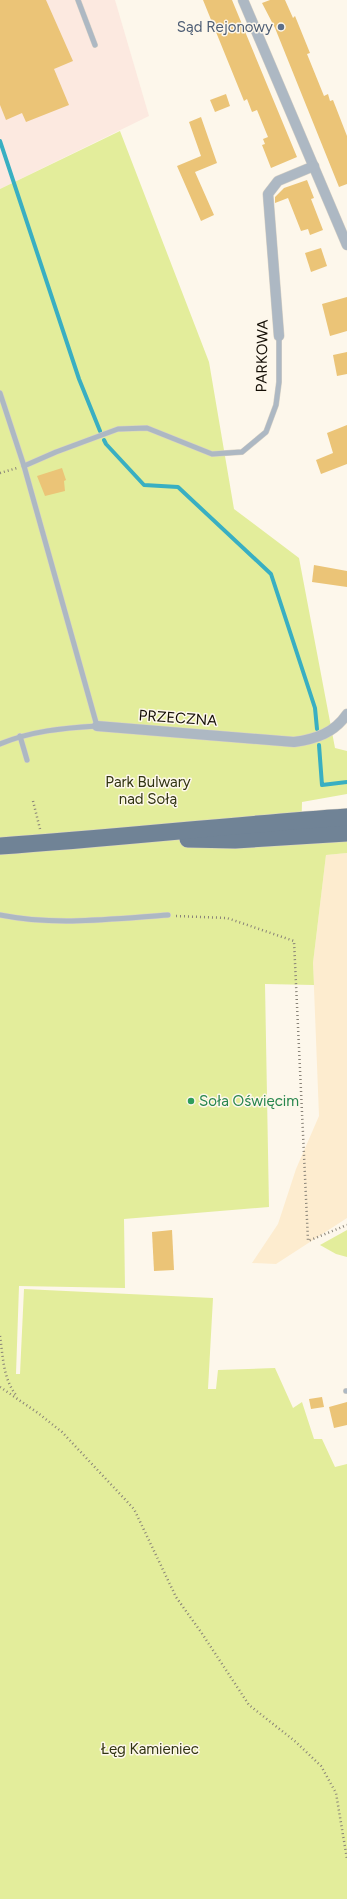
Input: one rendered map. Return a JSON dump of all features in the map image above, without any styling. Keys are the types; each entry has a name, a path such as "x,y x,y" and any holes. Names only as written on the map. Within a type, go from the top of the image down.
{"main road":[{"path":"124,837 194,829 347,817"},
{"path":"0,846 39,837 124,837 235,840 347,833"}],"street":[{"path":"243,0 290,114 314,166 347,245"},
{"name":"PARKOWA","path":"279,336 268,194 278,181 314,166"},
{"name":"PRZECZNA","path":"96,726 294,742 313,740 327,733 343,720 347,714"}],"lane":[{"path":"78,0 95,45"},
{"name":"PARKOWA","path":"24,466 56,452 118,429 147,428 212,454 242,452 266,432 276,405 279,336"},
{"path":"0,393 24,466 96,726"},
{"name":"PRZECZNA","path":"0,744 20,736 66,728 96,726"},
{"path":"20,736 26,760"},
{"path":"0,915 22,920 66,921 168,915"}],"path":[{"path":"0,473 24,466"},
{"path":"33,800 39,837"},
{"path":"168,915 227,918 294,941 308,1241 347,1225"},
{"path":"0,1336 5,1372 9,1384 20,1399"},
{"path":"0,1387 20,1399 62,1432 134,1509 176,1597 249,1705 296,1742 320,1766 336,1793 347,1859"}],"shaded area":[{"path":"0,0 115,0 149,116 0,189"},
{"path":"347,853 347,1218 276,1264 252,1263 278,1224 296,1169 319,1116 313,963 326,855"}],"green space":[{"path":"120,131 209,362 234,509 299,558 335,748 347,751 347,794 302,802 301,843 347,841 347,853 326,855 313,963 314,985 265,984 269,1207 124,1219 125,1288 19,1286 16,1374 20,1374 24,1289 213,1298 208,1389 216,1389 218,1370 275,1368 293,1408 302,1402 314,1439 322,1439 335,1467 347,1464 347,1899 0,1899 0,189"},
{"path":"347,1230 347,1257 336,1254 320,1245"}],"building":[{"path":"0,0 46,0 73,61 54,69 69,105 26,122 22,113 6,120 0,105"},
{"path":"203,0 232,0 297,157 271,168 262,145 265,144 263,139 268,137 257,110 252,112 247,99 244,101"},
{"path":"270,0 285,0 293,18 295,16 310,53 307,54 324,96 328,94 330,101 333,100 347,136 347,184 339,187 275,28 262,3"},
{"path":"226,94 230,106 215,112 210,100"},
{"path":"201,117 217,163 195,172 214,215 201,221 177,166 201,156 189,122"},
{"path":"307,180 314,198 311,199 323,230 310,235 308,229 301,231 288,198 275,203 275,197 284,188"},
{"path":"321,248 327,266 311,272 305,253"},
{"path":"347,297 347,331 330,336 322,304"},
{"path":"347,352 347,374 337,376 333,355"},
{"path":"347,425 347,464 321,474 316,460 333,453 327,433"},
{"path":"62,468 66,480 64,481 65,491 45,496 37,476"},
{"path":"314,565 347,571 347,587 312,582"},
{"path":"172,1230 174,1270 154,1271 152,1232"},
{"path":"322,1397 324,1407 311,1409 309,1399"},
{"path":"347,1402 347,1425 334,1428 329,1407"}],"waterway":[{"path":"0,141 79,379 100,431"},
{"path":"104,440 144,485 178,487 271,574 315,708 317,729"},
{"path":"319,745 322,785 347,782"}],"place":[{"name":"Sąd Rejonowy","path":"281,27"},
{"name":"Soła Oświęcim","path":"191,1101"}],"park label":[{"name":"Park Bulwary nad Sołą","path":"148,790"},
{"name":"Łęg Kamieniec","path":"150,1749"}]}
